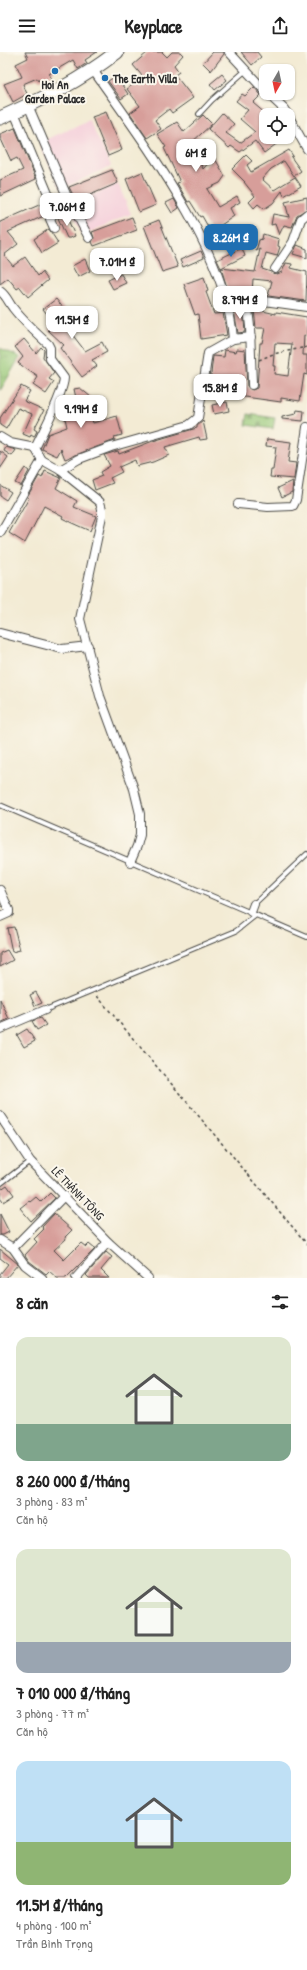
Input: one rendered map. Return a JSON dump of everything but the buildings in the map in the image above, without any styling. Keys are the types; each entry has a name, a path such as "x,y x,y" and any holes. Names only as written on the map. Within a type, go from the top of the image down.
{"main road":[{"path":"0,118 65,88 117,52"}],"street":[{"path":"229,52 259,86"},
{"path":"93,70 164,173 206,245 226,302 233,339"},
{"path":"274,100 284,108"},
{"path":"28,105 66,194 89,238"},
{"path":"14,112 54,208 54,213 50,219 54,228"},
{"path":"295,128 307,149"},
{"path":"274,269 292,242 301,219 307,214"},
{"path":"0,291 7,296 12,307 24,321 48,344 50,348 50,359 64,378 63,386 46,428 35,448"},
{"path":"252,385 251,337 248,308 250,301 257,300 307,307"},
{"path":"60,470 79,459 110,447 190,425 198,418 208,353 233,339 251,337"},
{"path":"238,504 268,507 294,506 307,427"},
{"path":"1,439 10,443 35,448 42,460 60,470 100,502 102,516 80,619 100,696 134,789 140,814 140,835 130,862"},
{"path":"1,532 42,460"},
{"path":"0,633 62,649 88,646"},
{"path":"0,890 10,910 8,913 0,917"},
{"path":"253,914 254,904"},
{"path":"0,1029 44,1010"},
{"name":"LÊ THÁNH TÔNG","path":"0,1116 30,1161 108,1242 148,1278"},
{"path":"13,1248 64,1196"},
{"path":"0,1240 13,1248 25,1265 42,1278"},
{"path":"76,1278 108,1242"}],"lane":[{"path":"199,114 245,71"},
{"path":"0,805 307,937"},
{"path":"254,904 307,854"},
{"path":"44,1010 236,931 253,914"},
{"path":"0,1184 30,1161"}],"path":[{"path":"251,364 273,354 307,347"},
{"path":"93,991 307,1244"}],"shaded area":[{"path":"89,120 111,166 61,189 39,143"},
{"path":"118,184 131,214 82,235 69,205"}],"green space":[{"path":"0,348 20,357 0,391"},
{"path":"248,414 275,418 273,429 246,425"}],"place":[{"name":"Hoi An Garden Palace","path":"55,71"},
{"name":"The Earth Villa","path":"105,78"}]}
